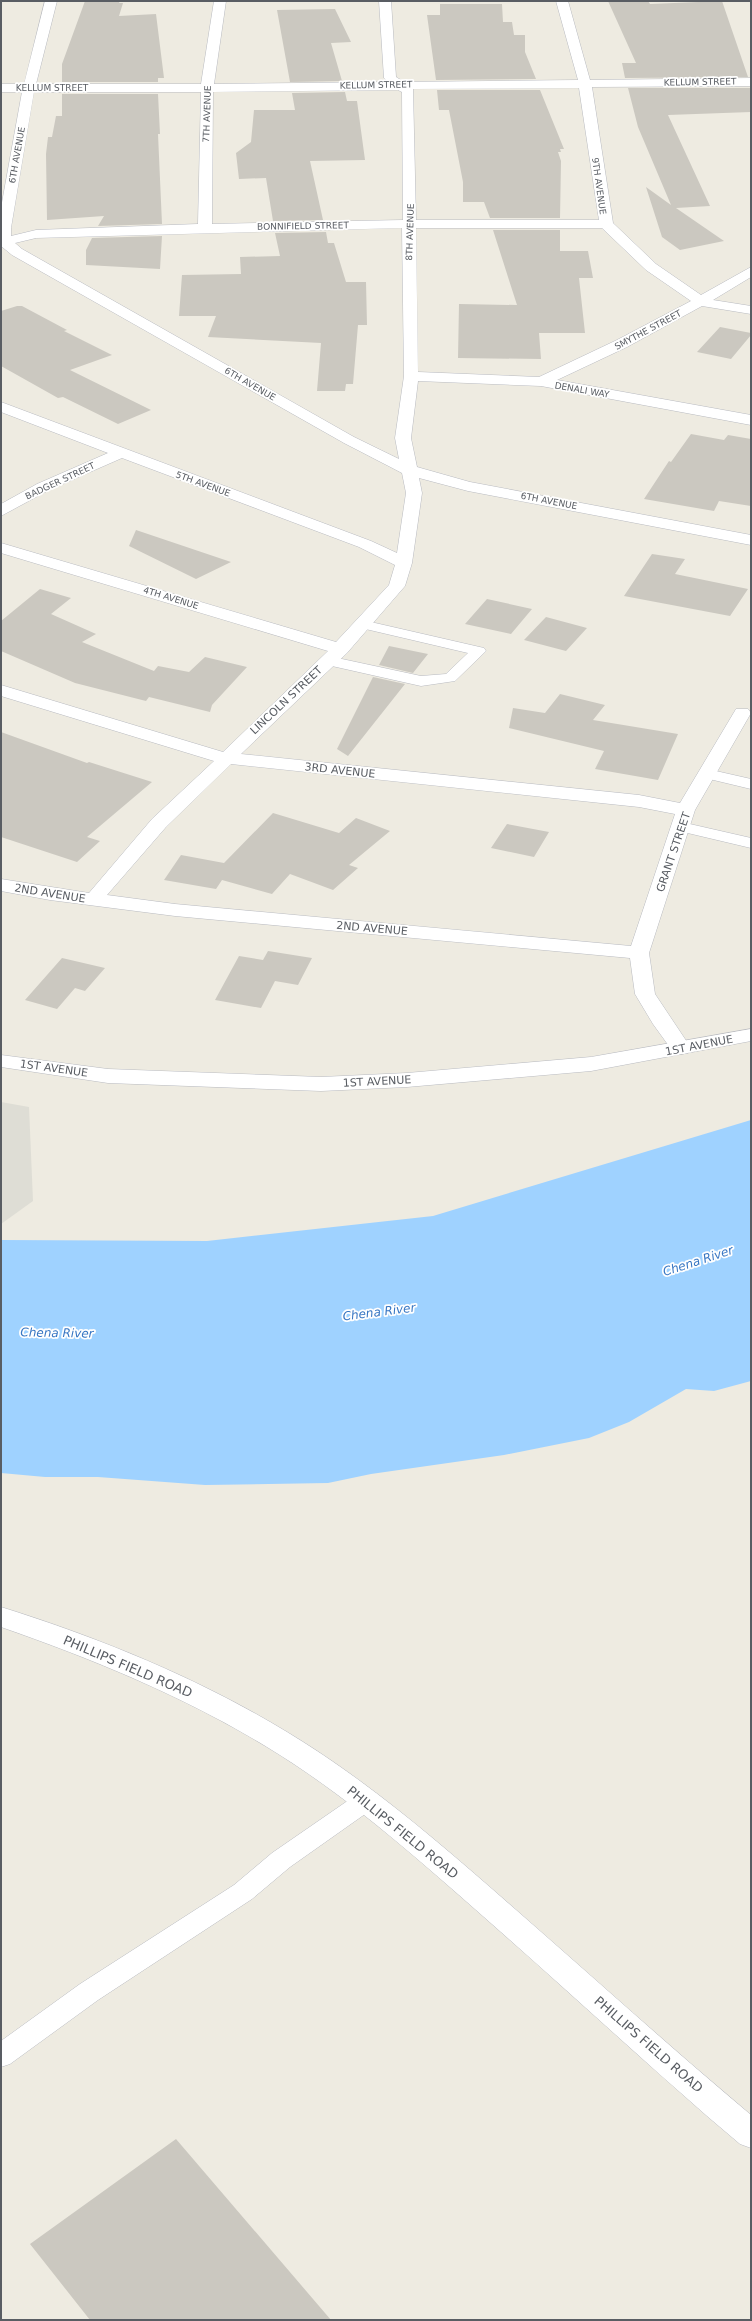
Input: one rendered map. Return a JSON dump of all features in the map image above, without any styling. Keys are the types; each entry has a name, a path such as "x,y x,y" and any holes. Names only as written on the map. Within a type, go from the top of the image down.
{"street":[{"name":"6TH AVENUE","path":"51,1 29,88 4,228 3,242 17,252 342,437 409,470 468,486 751,540"},
{"name":"7TH AVENUE","path":"205,228 207,88 220,1"},
{"name":"8TH AVENUE","path":"385,1 390,78 408,91 412,209 408,236 411,376 403,438 409,470"},
{"name":"9TH AVENUE","path":"562,1 585,84 606,224 616,237 671,281 703,301 751,310"},
{"name":"KELLUM STREET","path":"1,88 207,88 399,84 751,82"},
{"name":"BONNIFIELD STREET","path":"3,242 36,234 205,228 410,224 606,224"},
{"name":"SMYTHE STREET","path":"541,382 626,343 703,301 751,271"},
{"name":"DENALI WAY","path":"411,376 541,382 751,420"},
{"name":"5TH AVENUE","path":"1,407 365,544 404,563"},
{"name":"BADGER STREET","path":"1,511 43,487 120,453"},
{"name":"LINCOLN STREET","path":"94,899 159,823 225,758 335,655 397,586 404,563 414,493 409,470"},
{"name":"4TH AVENUE","path":"1,548 335,655"},
{"name":"3RD AVENUE","path":"1,690 190,749 225,758 639,801 684,818"},
{"name":"GRANT STREET","path":"639,954 684,818 742,713"},
{"name":"2ND AVENUE","path":"1,885 175,910 639,954"},
{"path":"639,954 645,994 663,1024 681,1048"},
{"name":"1ST AVENUE","path":"1,1061 108,1076 321,1084 407,1080 591,1064 751,1035"},
{"name":"PHILLIPS FIELD ROAD","path":"1,1617 95,1650 196,1695 259,1729 313,1762 367,1800 415,1839 751,2134"}],"lane":[{"path":"335,655 421,681 450,678 479,651 362,624"},
{"path":"707,774 751,784"},
{"path":"684,818 751,843"},
{"path":"1,2056 89,1992 243,1892 281,1860 367,1800"}],"shaded area":[{"path":"1,1102 29,1107 33,1201 1,1224"}],"water":[{"name":"Chena River","path":"751,1120 751,1381 714,1391 686,1389 629,1422 589,1438 504,1455 371,1474 328,1483 205,1485 98,1477 45,1477 1,1473 1,1240 207,1241 433,1216"}],"building":[{"path":"85,1 120,1 119,3 123,3 119,16 156,14 164,78 158,78 158,82 62,82 62,64"},
{"path":"608,1 648,1 650,4 722,1 748,77 625,78 622,63 636,63"},
{"path":"440,4 502,4 503,22 512,22 514,35 525,35 525,52 536,79 436,80 427,15 440,15"},
{"path":"335,9 351,42 331,43 342,81 290,82 277,10"},
{"path":"628,88 751,88 751,112 668,115 710,206 676,208 724,241 680,250 662,237 646,187 671,205 638,127"},
{"path":"437,90 540,90 564,149 560,149 561,152 558,152 561,161 560,218 490,218 484,202 463,202 463,182 449,110 439,110"},
{"path":"345,92 347,101 357,101 365,160 310,161 323,220 273,221 266,178 239,179 236,153 251,142 254,110 295,110 292,93"},
{"path":"62,94 158,94 160,134 158,134 162,224 98,226 104,216 47,220 46,154 48,137 52,137 56,116 62,116"},
{"path":"493,230 560,230 560,251 588,251 593,278 579,278 585,333 539,333 541,359 458,358 459,304 517,305"},
{"path":"326,232 328,243 334,243 346,282 366,282 367,325 358,325 353,384 346,384 345,391 317,391 321,343 208,337 216,316 179,316 182,275 241,274 240,257 280,256 275,233"},
{"path":"162,236 160,269 86,265 86,250 92,238"},
{"path":"22,306 67,330 64,331 112,355 70,370 151,410 118,424 63,397 58,398 1,366 1,311"},
{"path":"720,327 751,333 751,335 731,359 697,352"},
{"path":"691,434 724,440 728,435 751,439 751,506 719,501 714,511 644,499 669,461 671,462"},
{"path":"136,530 231,562 196,579 129,546"},
{"path":"652,554 685,559 675,574 748,589 730,616 624,596"},
{"path":"40,589 71,598 51,614 96,634 82,642 154,671 158,666 189,672 205,657 247,667 212,705 210,712 149,697 146,701 75,683 1,651 1,621"},
{"path":"487,599 532,609 511,634 465,624"},
{"path":"546,617 587,628 566,651 524,640"},
{"path":"389,646 428,654 413,673 379,665"},
{"path":"373,677 405,684 348,756 337,749"},
{"path":"560,694 605,705 593,720 678,734 658,780 595,769 604,751 509,728 513,708 545,713"},
{"path":"1,732 87,763 89,762 152,782 87,837 100,841 77,862 1,837"},
{"path":"273,813 339,833 356,818 390,831 349,865 358,868 333,890 290,874 272,894 222,880 216,889 164,880 181,855 224,863"},
{"path":"507,824 549,832 534,857 491,848"},
{"path":"268,951 312,958 298,985 275,981 261,1008 215,1000 239,956 263,960"},
{"path":"62,958 105,968 85,991 75,988 57,1009 25,1000"},
{"path":"176,2139 331,2320 90,2320 30,2244"}]}
